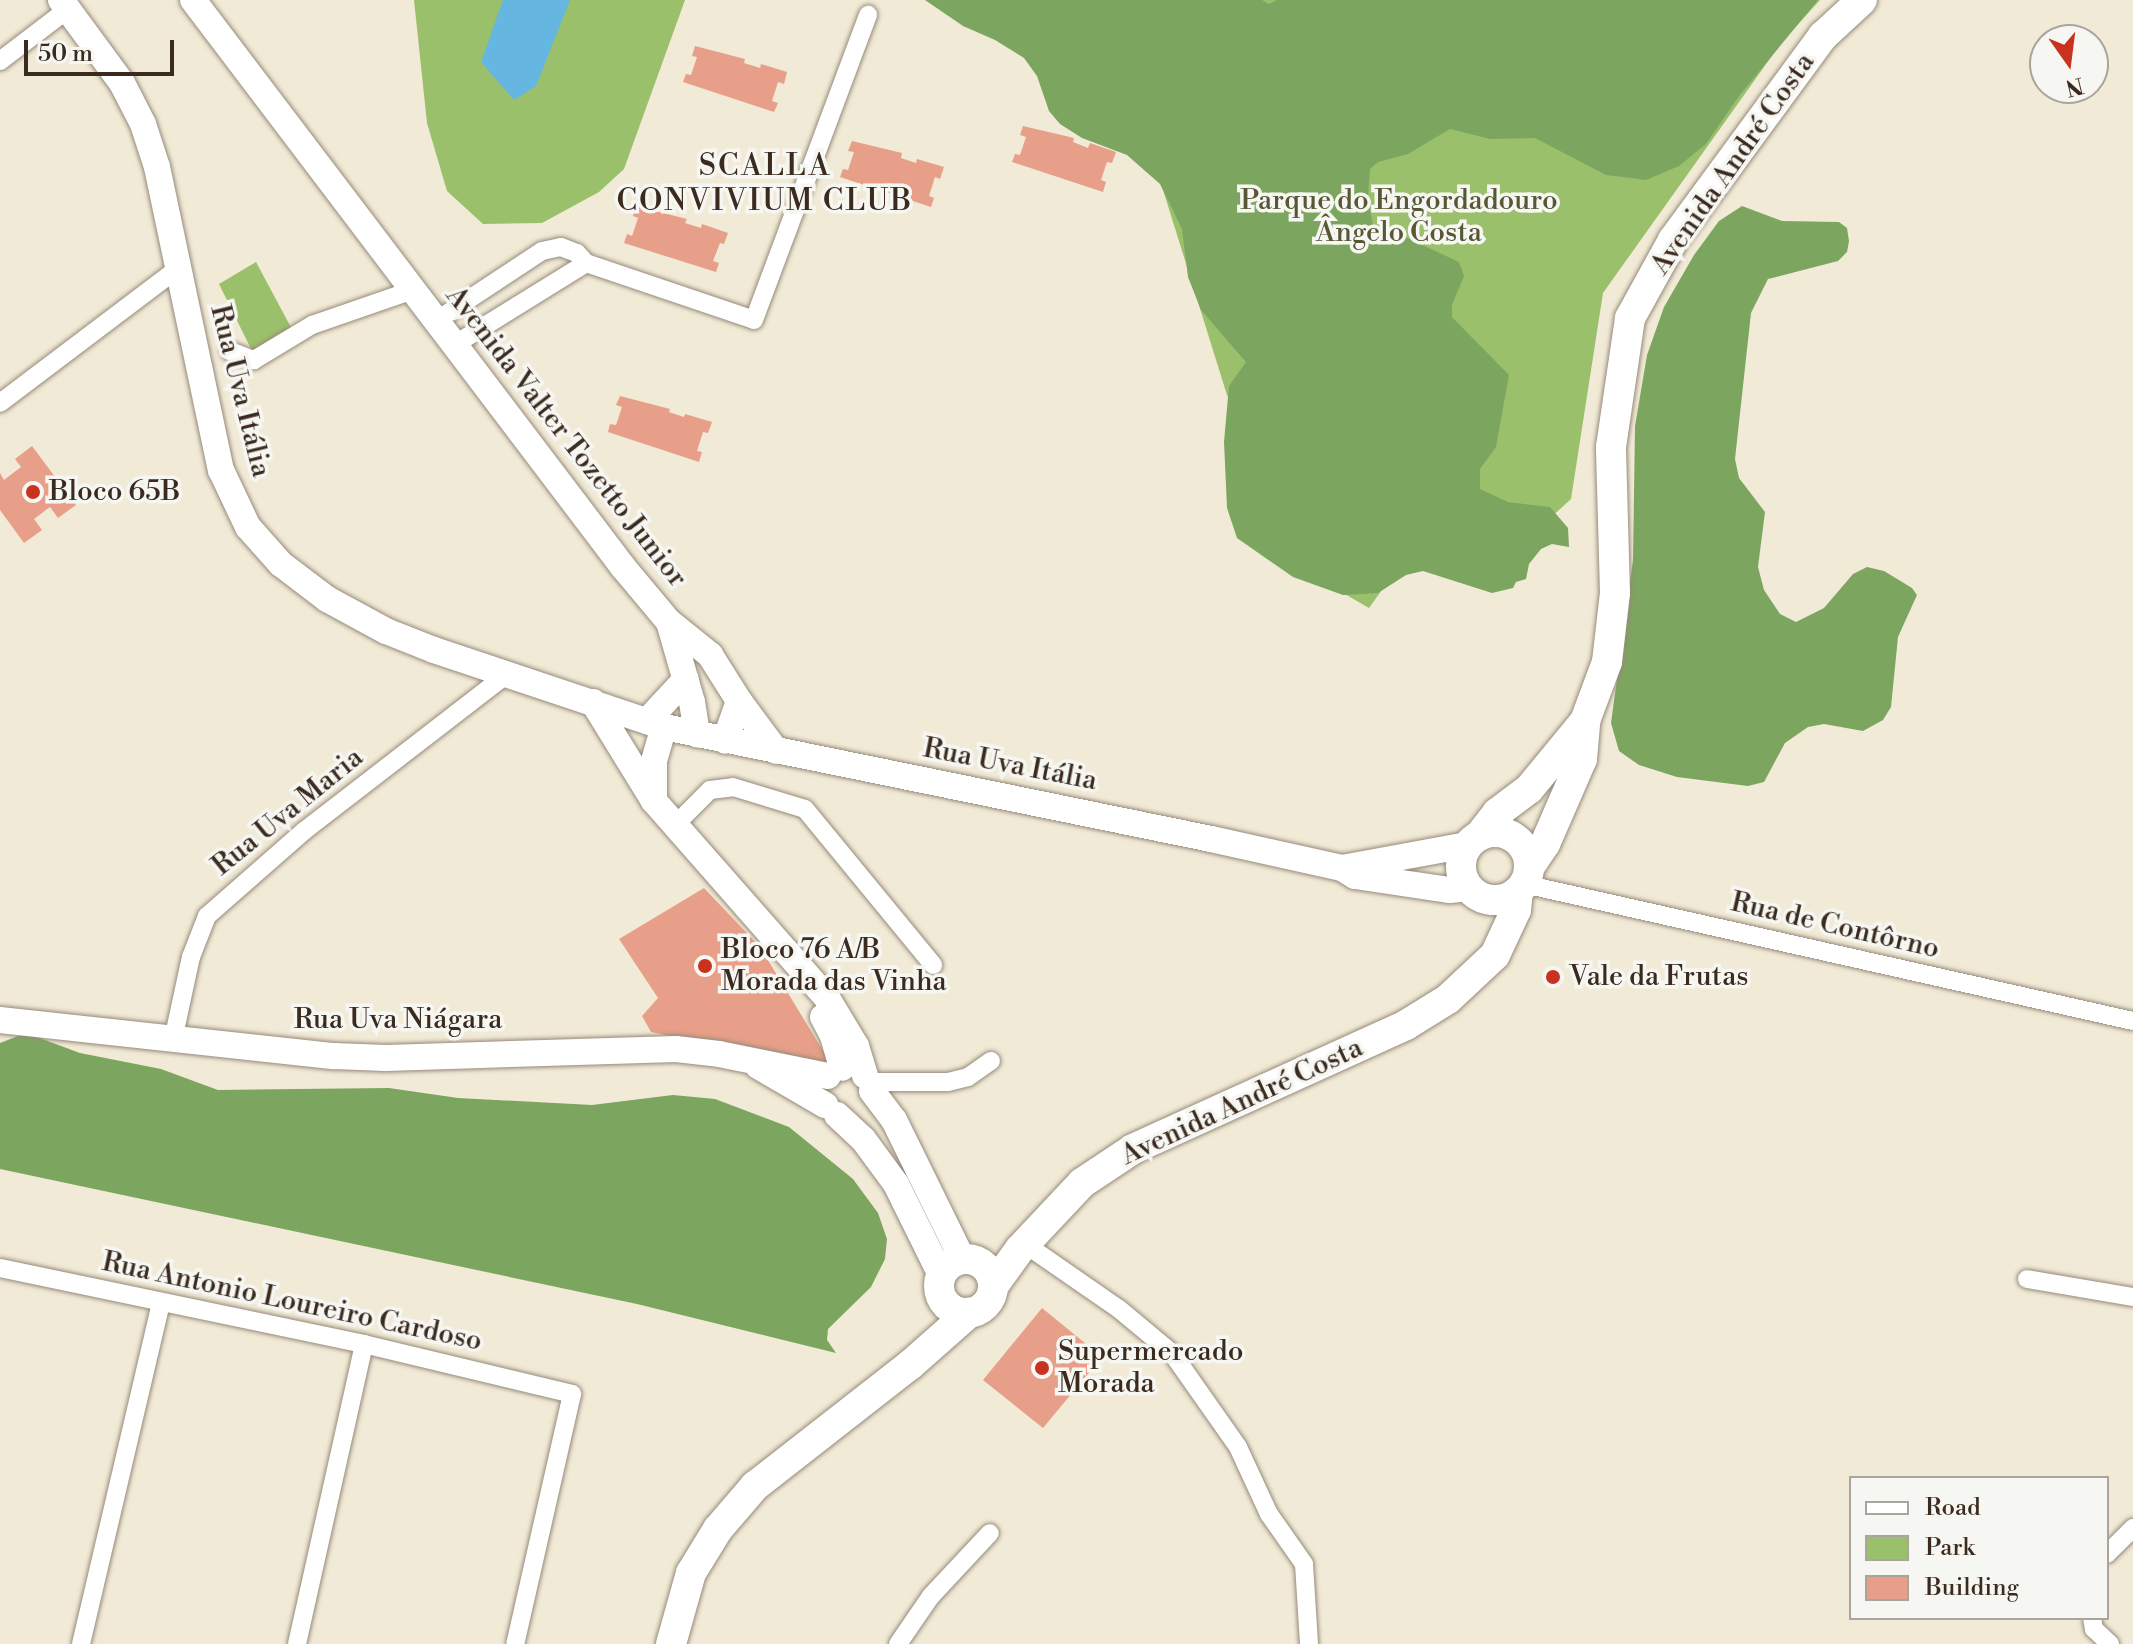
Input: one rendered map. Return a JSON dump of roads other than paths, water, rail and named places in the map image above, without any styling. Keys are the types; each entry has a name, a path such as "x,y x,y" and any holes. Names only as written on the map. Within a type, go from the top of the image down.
{"main road":[{"name":"Avenida André Costa","path":"963,1273 1022,1246 1082,1183 1133,1149 1406,1025 1448,999 1495,955 1516,910 1524,880 1545,844 1582,759 1585,721 1607,662 1615,593 1611,447 1630,318 1682,227 1823,36 1862,0"},
{"name":"Avenida André Costa","path":"1474,840 1497,813 1529,789 1585,721"},
{"path":"1473,892 1491,900 1505,898 1524,880 1526,849 1514,836 1497,831 1474,840 1461,867 1473,892 1488,942 1477,972"},
{"path":"963,1273 944,1301 951,1308 969,1313"},
{"path":"671,1644 673,1625 691,1573 718,1529 755,1486 969,1313 984,1307 963,1273"},
{"path":"928,1348 963,1273"}],"street":[{"name":"Avenida Valter Tozetto Junior","path":"193,0 618,561 669,622 710,655 776,751"},
{"path":"0,61 64,5"},
{"name":"Rua Uva Itália","path":"64,5 122,83 143,124 157,167 221,470 248,527 281,564 327,599 386,631 656,724 697,735 1342,868 1355,876 1473,892"},
{"path":"436,321 542,251 561,247 577,253 586,263 754,320 868,15"},
{"path":"454,345 586,263"},
{"path":"0,403 177,269"},
{"path":"230,351 254,360 312,325 413,290"},
{"name":"Avenida Valter Tozetto Junior","path":"669,622 686,679 697,735"},
{"name":"Rua Uva Maria","path":"173,1040 191,957 207,916 304,831 507,674"},
{"path":"654,801 656,724 686,679"},
{"path":"725,741 739,701"},
{"path":"593,702 654,801 811,984 827,998 856,1046 855,1079 861,1113 831,1110 822,1090 855,1079 948,1082 968,1077 991,1061"},
{"path":"674,826 710,790 733,787 805,809 933,965"},
{"name":"Rua Uva Itália","path":"1342,868 1474,840"},
{"name":"Rua de Contôrno","path":"1524,880 2133,1021"},
{"name":"Rua Uva Niágara","path":"0,1020 173,1040 386,1058 676,1049 855,1079"},
{"name":"Rua Uva Niágara","path":"748,1060 831,1110 863,1139 963,1273"},
{"path":"855,1079 894,1120 963,1273"},
{"path":"1022,1246 1119,1309 1172,1353 1238,1447 1269,1514 1304,1564 1309,1644"},
{"name":"Rua Antonio Loureiro Cardoso","path":"0,1268 364,1344 572,1394 515,1644"},
{"path":"2027,1279 2133,1297"},
{"path":"81,1644 161,1302"},
{"path":"297,1644 364,1344"},
{"path":"2109,1552 2133,1528"},
{"path":"898,1644 931,1596 990,1533"},
{"path":"2092,1620 2094,1629 2110,1644"}],"water":[{"path":"503,0 570,0 536,86 514,100 481,62"}],"place":[{"name":"Bloco 65B","path":"33,492"},
{"name":"Bloco 76 A/B Morada das Vinha","path":"705,966"},
{"name":"Vale da Frutas","path":"1553,977"},
{"name":"Supermercado Morada","path":"1042,1368"}],"district":[{"name":"SCALLA CONVIVIUM CLUB","path":"765,183"}],"park label":[{"name":"Parque do Engordadouro Ângelo Costa","path":"1399,217"}]}
